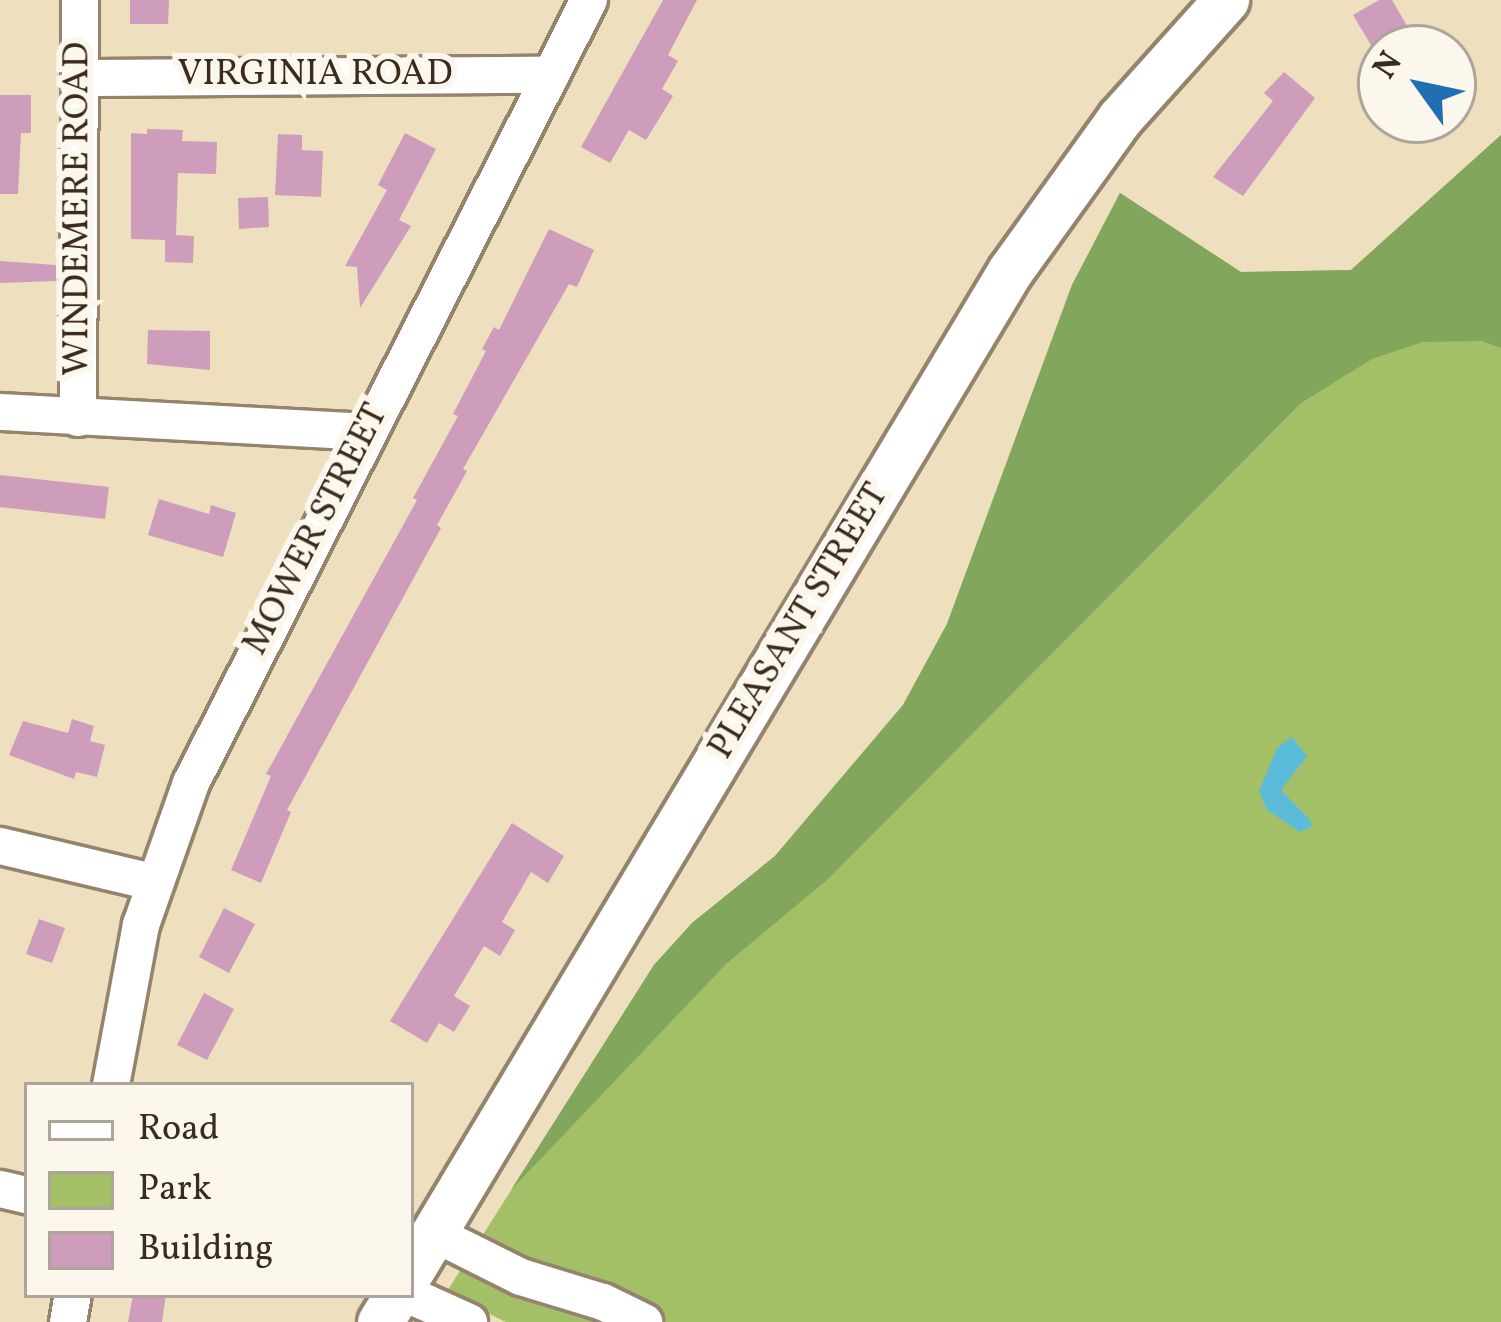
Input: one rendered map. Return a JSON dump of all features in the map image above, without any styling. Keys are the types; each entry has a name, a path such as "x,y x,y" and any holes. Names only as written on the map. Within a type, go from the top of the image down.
{"main road":[{"name":"PLEASANT STREET","path":"422,1252 1010,271 1120,118 1226,0"}],"street":[{"name":"WINDEMERE ROAD","path":"78,418 80,0"},
{"name":"MOWER STREET","path":"112,1082 152,883 219,722 590,0"},
{"name":"VIRGINIA ROAD","path":"80,78 551,75"},
{"path":"0,412 368,432"},
{"path":"0,846 152,883"},
{"path":"422,1252 603,1302 644,1322"},
{"path":"414,1297 469,1322"}],"green space":[{"path":"1501,135 1501,1322 506,1322 446,1293 654,965 692,923 775,856 903,705 947,624 1072,285 1120,193 1241,272 1351,270"},
{"path":"1501,135 1501,348 1482,341 1423,342 1372,359 1301,403 827,880 726,964 511,1190 654,965 692,923 775,856 903,705 947,624 1072,285 1120,193 1241,272 1351,270"}],"water":[{"path":"1292,737 1307,756 1281,790 1311,821 1311,827 1300,832 1267,810 1259,791 1277,748"}],"building":[{"path":"130,0 169,0 168,24 130,24"},
{"path":"663,0 697,0 668,55 678,61 662,89 673,96 646,140 629,130 610,163 581,147"},
{"path":"1379,0 1392,0 1406,24 1358,24 1353,15"},
{"path":"1284,72 1315,98 1243,196 1213,177 1273,101 1264,93"},
{"path":"0,95 31,95 31,133 21,133 18,194 0,194"},
{"path":"147,129 183,130 182,141 217,142 216,174 178,173 176,235 194,236 193,263 165,262 165,240 131,239 131,133 147,134"},
{"path":"405,133 436,149 399,220 411,226 360,308 357,267 345,266 387,190 378,185"},
{"path":"278,134 302,135 302,150 323,151 321,197 275,195"},
{"path":"268,197 269,227 239,229 238,198"},
{"path":"549,229 594,250 577,287 569,284 463,469 467,471 437,525 441,528 287,810 291,812 261,883 231,870 271,776 266,774 417,500 413,498 458,416 453,414 486,351 482,349 494,327 499,330"},
{"path":"0,261 56,265 56,281 0,283"},
{"path":"148,330 210,331 210,370 147,364"},
{"path":"0,475 109,487 105,519 0,507"},
{"path":"159,499 209,514 211,505 236,513 223,557 148,535"},
{"path":"72,719 94,726 90,741 105,745 97,777 76,772 74,779 9,755 23,721 68,733"},
{"path":"512,823 564,856 548,883 531,872 502,922 515,930 500,956 484,946 454,996 470,1006 454,1032 439,1023 427,1043 390,1021"},
{"path":"224,908 255,924 229,973 199,957"},
{"path":"39,919 65,928 52,963 26,954"},
{"path":"204,993 234,1009 207,1060 177,1045"},
{"path":"132,1298 166,1298 162,1322 128,1322"}]}
